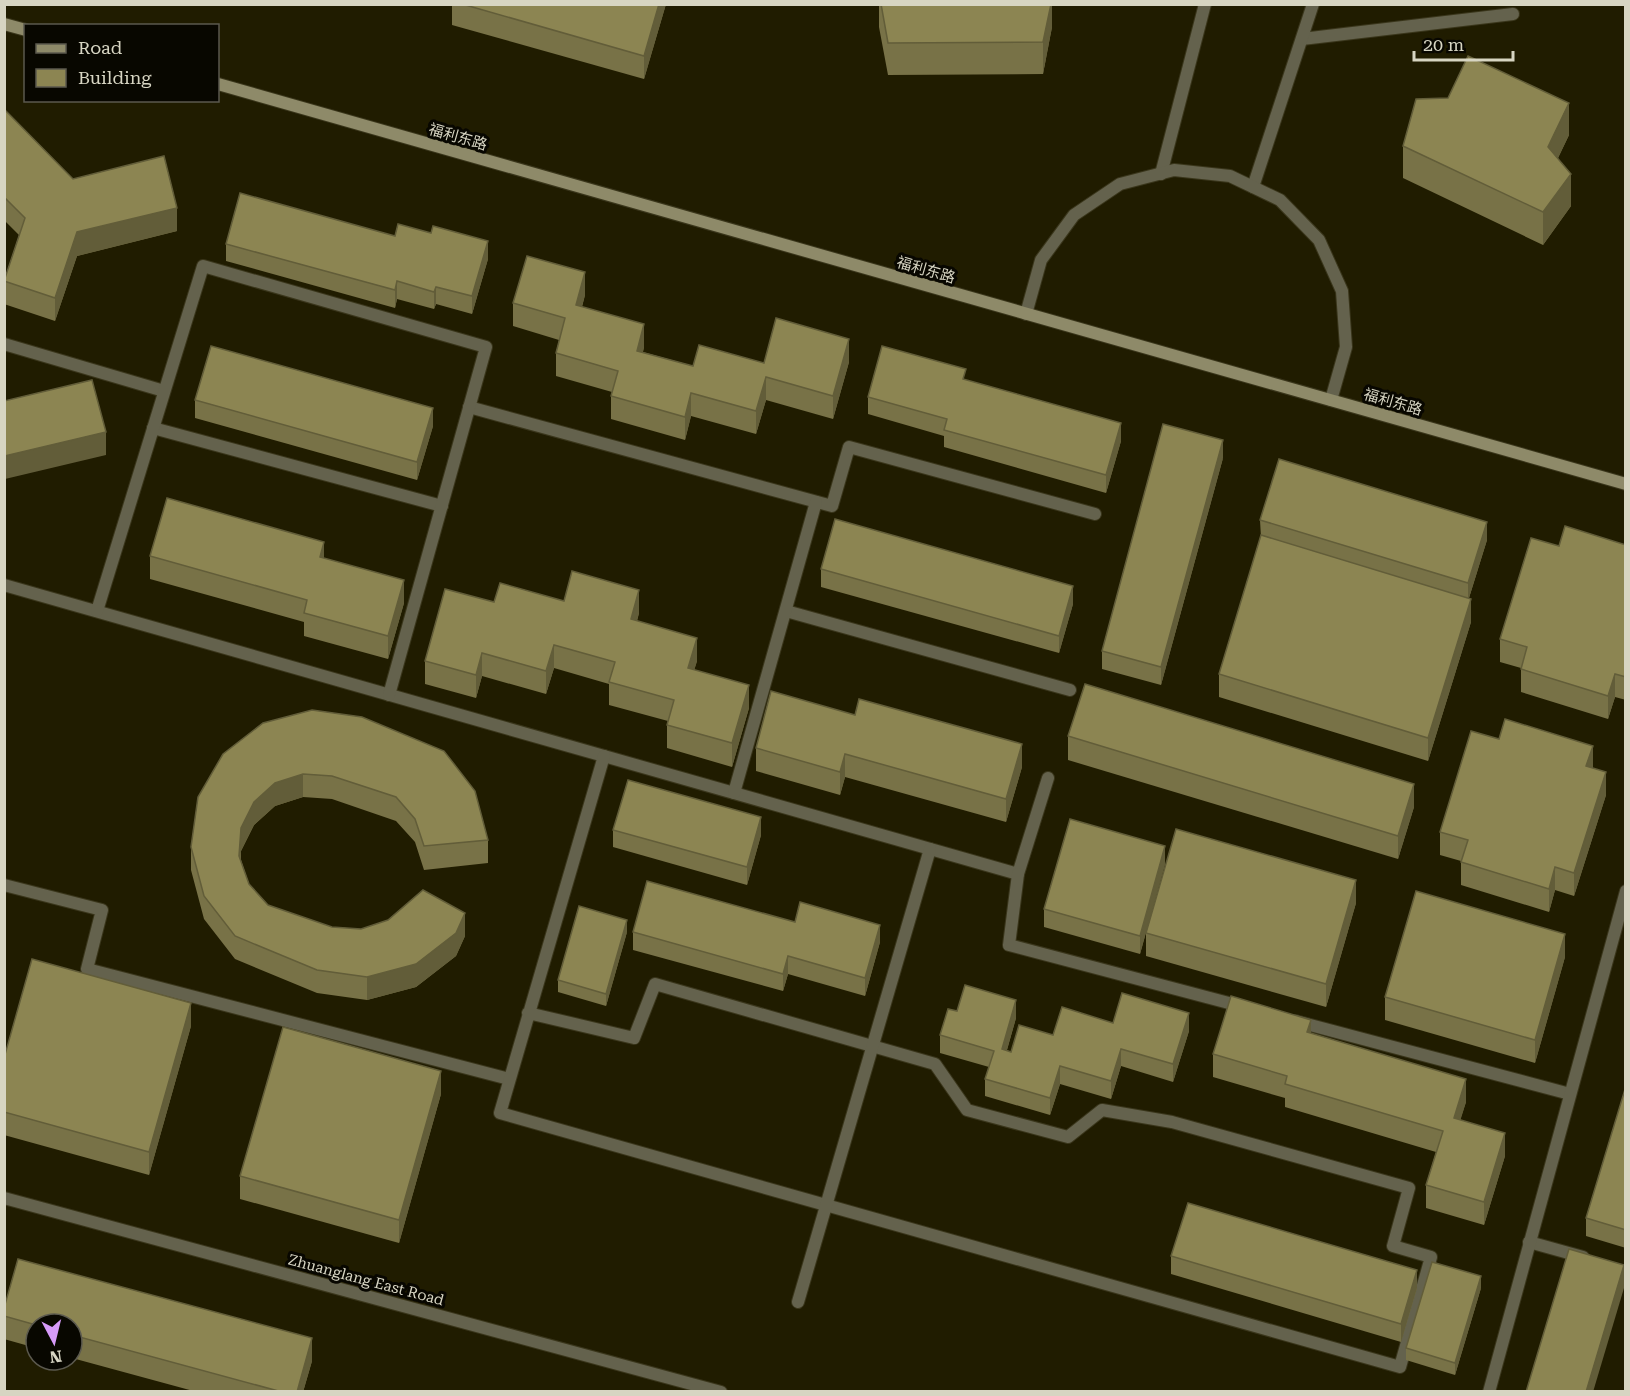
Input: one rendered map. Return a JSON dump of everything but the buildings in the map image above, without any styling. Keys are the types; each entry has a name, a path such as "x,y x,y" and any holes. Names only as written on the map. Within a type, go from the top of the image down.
{"main road":[{"path":"4,24 24,29"},
{"name":"福利东路","path":"219,84 1626,484"}],"street":[{"path":"1161,174 1205,4"},
{"path":"1253,187 1313,4"},
{"path":"1302,39 1513,14"},
{"path":"1026,314 1041,260 1074,215 1120,184 1174,171 1230,176 1280,200 1319,240 1342,291 1346,347 1331,400"},
{"path":"97,611 203,266 486,347 389,695"},
{"path":"4,344 164,391"},
{"path":"469,407 832,506 849,447 1095,514"},
{"path":"153,428 442,506"},
{"path":"734,793 816,502"},
{"path":"4,585 1018,874"},
{"path":"786,611 1070,690"},
{"path":"528,1013 634,1038 655,984 935,1064 967,1110 1068,1137 1102,1110 1172,1122 1409,1188 1393,1246 1431,1257 1400,1367 500,1113 528,1013 604,756"},
{"path":"1048,778 1018,874 1009,945 1261,1012"},
{"path":"798,1302 930,849"},
{"path":"4,885 102,910 87,969 509,1079"},
{"path":"1489,1392 1626,891"},
{"path":"1284,1018 1570,1094"},
{"name":"Zhuanglang East Road","path":"4,1198 721,1392"},
{"path":"1529,1242 1593,1260"}]}
